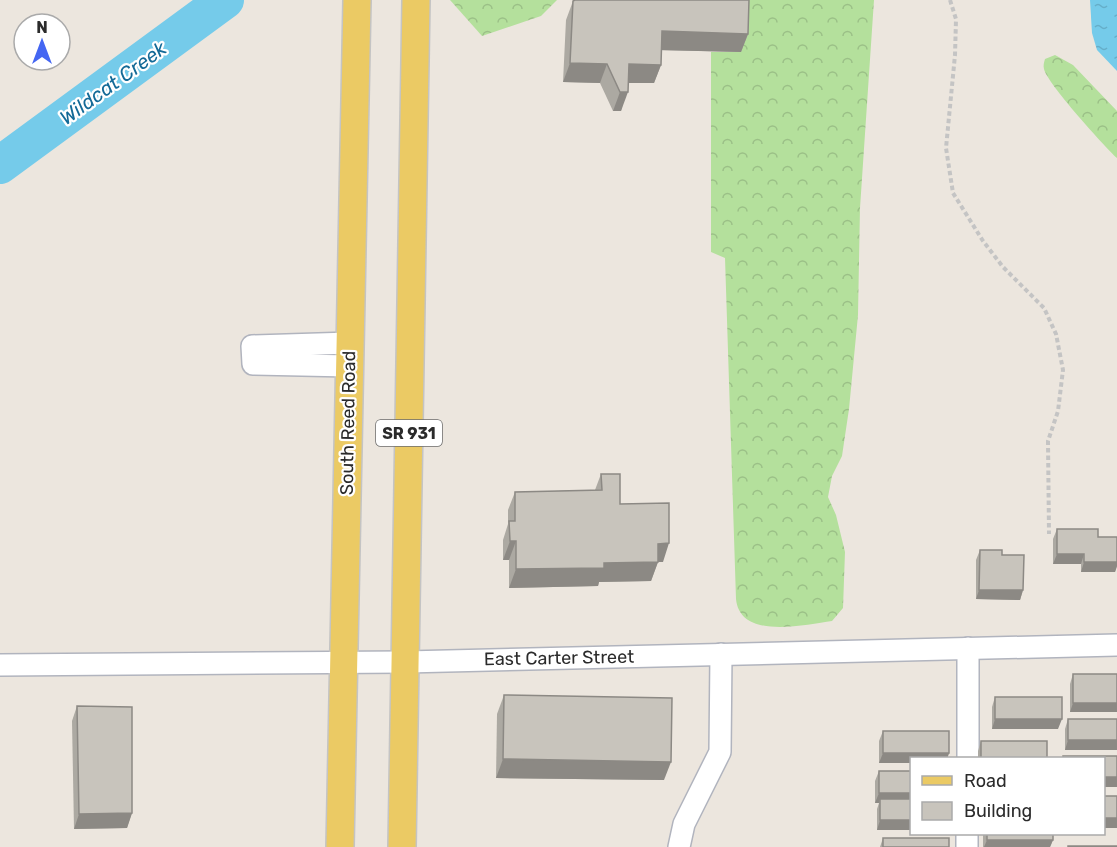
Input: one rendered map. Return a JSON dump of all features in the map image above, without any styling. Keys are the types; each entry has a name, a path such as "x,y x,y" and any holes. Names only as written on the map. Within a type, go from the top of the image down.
{"main road":[{"name":"South Reed Road","path":"340,847 357,0"},
{"name":"SR 931","path":"402,847 415,10"}],"street":[{"name":"East Carter Street","path":"0,665 406,662 1117,645"},
{"path":"968,648 968,757"},
{"path":"679,847 684,824 720,752 721,654"}],"path":[{"path":"950,0 956,19 956,37 946,148 953,193 983,241 1003,267 1044,308 1056,334 1063,370 1058,411 1047,441 1049,534"}],"green space":[{"path":"450,0 557,0 541,16 482,36"},
{"path":"742,0 874,0 860,208 858,315 842,456 832,476 828,497 836,515 845,552 843,608 832,621 790,627 760,625 749,620 740,612 736,599 725,258 711,252 711,52 741,52"},
{"path":"1055,55 1073,65 1117,111 1117,158 1077,114 1047,76 1044,68 1045,59"}],"water":[{"path":"1090,0 1117,0 1117,71 1097,50 1092,33"}],"building":[{"path":"749,0 748,34 662,31 661,65 629,64 628,92 620,92 607,64 570,63 573,1"},
{"path":"601,474 620,474 620,504 669,503 669,543 658,544 658,562 604,563 604,568 516,569 516,541 510,541 509,521 515,521 515,492 602,490"},
{"path":"1057,529 1098,529 1098,537 1117,537 1117,562 1084,562 1084,554 1057,554"},
{"path":"980,550 1002,550 1002,555 1024,555 1023,590 979,590"},
{"path":"1073,674 1117,674 1117,703 1073,703"},
{"path":"504,695 672,698 671,762 503,759"},
{"path":"995,697 1062,697 1062,719 995,719"},
{"path":"77,706 132,707 132,813 79,814"},
{"path":"1068,719 1117,719 1117,740 1068,740"},
{"path":"883,731 949,731 949,753 883,753"},
{"path":"981,741 1047,741 1047,757 981,757"},
{"path":"1117,756 1117,777 1105,777 1105,757 1063,757"},
{"path":"879,771 910,771 910,793 879,793"},
{"path":"1105,796 1117,796 1117,818 1105,818"},
{"path":"880,799 910,799 910,820 880,820"},
{"path":"987,835 1053,835 1053,840 987,840"},
{"path":"883,838 949,838 949,847 883,847"},
{"path":"1117,846 1117,847 1068,847"}],"waterway":[{"name":"Wildcat Creek","path":"0,165 225,0"}]}
